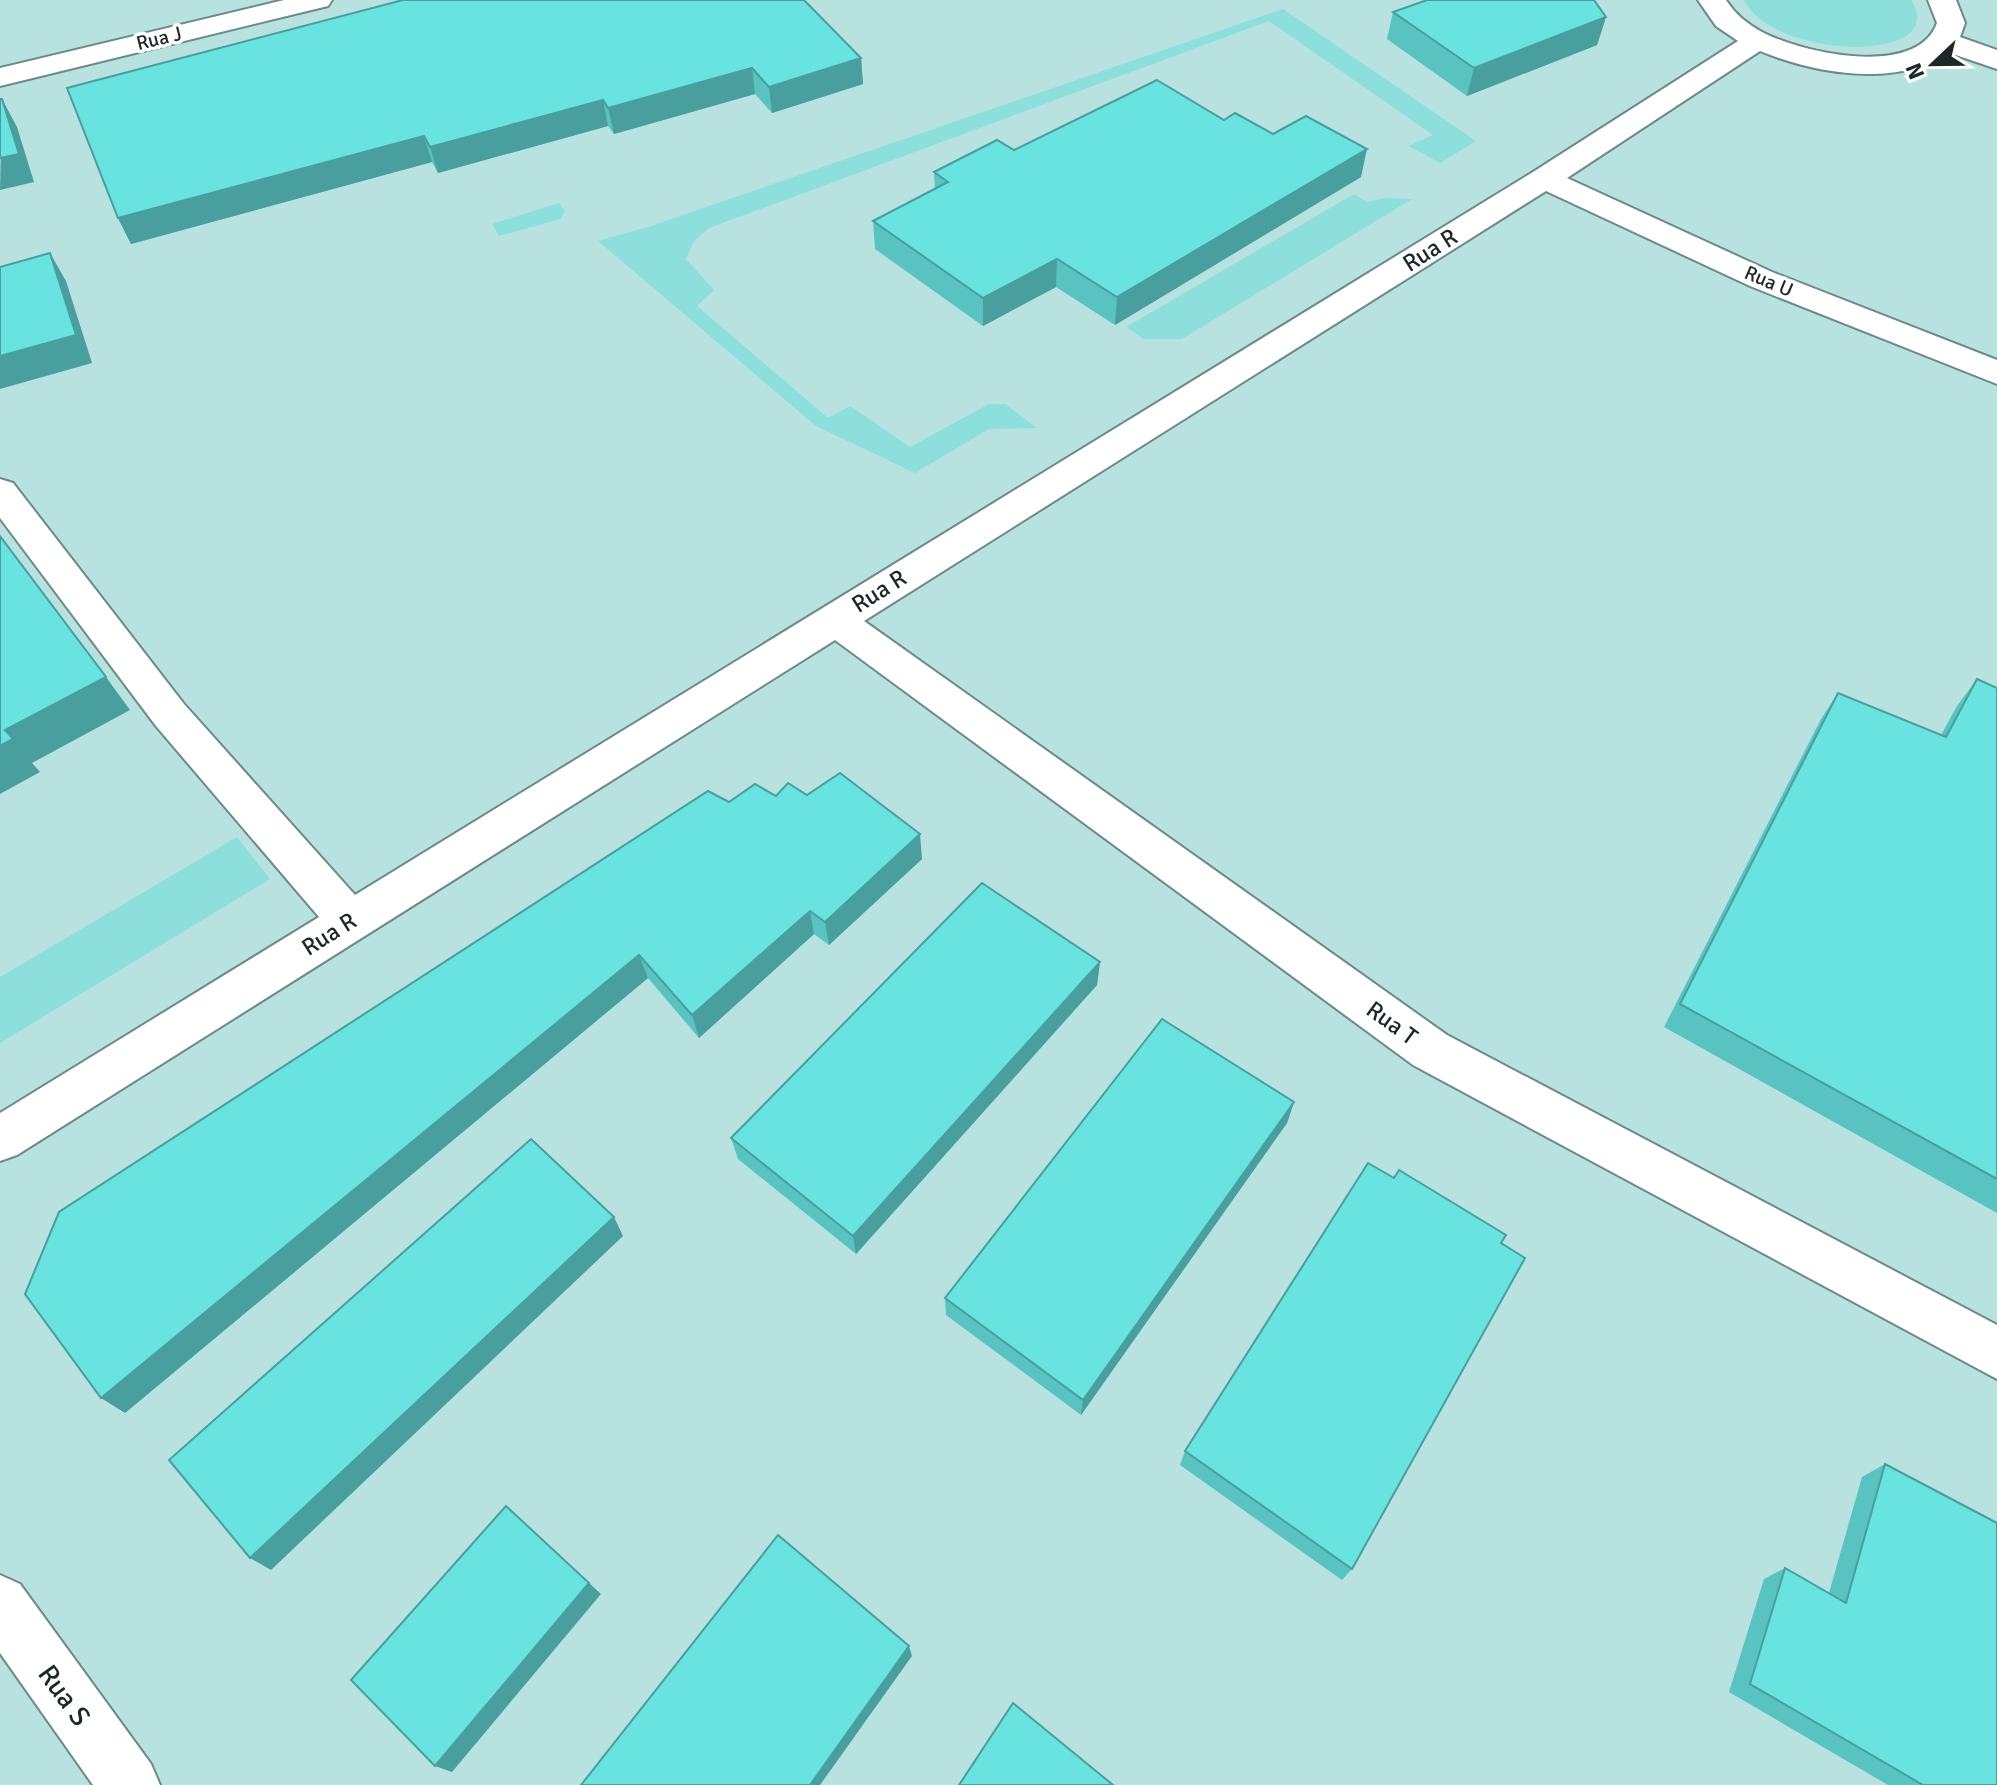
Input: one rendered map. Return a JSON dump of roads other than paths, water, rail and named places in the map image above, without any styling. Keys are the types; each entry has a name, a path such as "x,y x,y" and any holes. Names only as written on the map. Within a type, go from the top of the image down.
{"street":[{"name":"Rua J","path":"0,77 318,0"},
{"path":"1712,0 1730,24 1757,41 1790,54 1827,62 1864,65 1898,62 1926,54 1944,41 1951,23 1942,0"},
{"name":"Rua R","path":"0,1139 1544,179 1757,41"},
{"path":"1944,41 1997,60"},
{"name":"Rua U","path":"1544,179 1761,279 1997,373"},
{"path":"0,492 170,715 350,921"},
{"name":"Rua T","path":"834,619 1430,1050 1997,1353"},
{"name":"Rua S","path":"0,1604 130,1785"}]}
